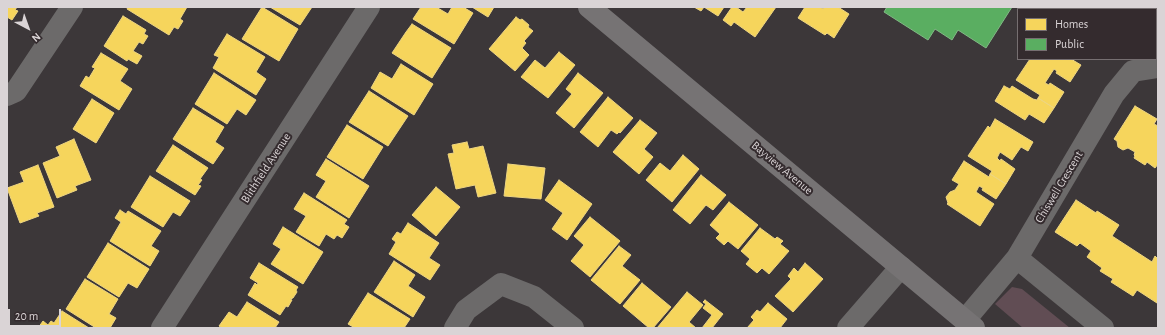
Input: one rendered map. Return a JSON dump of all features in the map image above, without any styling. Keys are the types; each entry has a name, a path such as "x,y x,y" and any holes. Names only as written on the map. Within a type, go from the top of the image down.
{"main road":[{"name":"Bayview Avenue","path":"589,7 969,324"}],"street":[{"path":"7,95 16,91 72,7"},
{"name":"Blithfield Avenue","path":"162,328 369,7"},
{"name":"Chiswell Crescent","path":"969,324 1017,258 1114,94 1134,71 1158,67"},
{"path":"1017,258 1103,328"},
{"path":"848,328 901,267"},
{"path":"455,328 466,310 501,284 534,296 573,328"}],"shaded area":[{"path":"1012,287 1022,289 1070,328 1023,328 995,304"}],"building: Homes":[{"path":"7,7 17,7 15,10 18,11 12,20 7,17"},
{"path":"128,7 187,7 180,19 183,21 178,29 174,27 169,35 127,9"},
{"path":"262,7 298,29 279,61 242,39"},
{"path":"270,7 312,7 300,25"},
{"path":"421,7 436,7 448,14 452,7 463,7 473,13 454,44 413,19"},
{"path":"472,7 494,7 488,17"},
{"path":"694,7 704,7 701,11"},
{"path":"704,7 724,7 718,16"},
{"path":"732,7 736,7 743,12 747,7 776,7 755,37 734,22 731,26 723,20"},
{"path":"805,7 820,7 823,9 824,7 838,7 849,14 834,38 827,33 825,35 798,18"},
{"path":"1083,7 1142,7 1135,8"},
{"path":"123,16 146,30 144,34 148,36 143,44 139,42 133,51 142,56 137,64 128,59 127,61 104,46"},
{"path":"516,17 520,20 522,19 533,31 524,41 526,43 522,48 529,55 515,71 489,49"},
{"path":"412,24 451,48 432,78 392,53"},
{"path":"227,34 265,57 256,72 266,79 256,95 213,68 219,57 214,55"},
{"path":"559,52 575,65 548,98 521,77 535,60 545,68"},
{"path":"101,53 128,69 120,81 132,89 119,110 80,86 86,76 89,78 95,68 92,67"},
{"path":"1029,60 1073,60 1081,65 1070,82 1056,73 1057,71 1054,69 1045,83 1049,85 1050,83 1064,92 1054,108 1038,98 1040,95 1016,80"},
{"path":"401,64 433,84 414,115 371,88 380,72 392,79"},
{"path":"214,73 256,100 246,115 237,109 227,124 195,104"},
{"path":"578,73 603,93 574,128 556,113 572,94 566,89"},
{"path":"1004,86 1010,89 1012,86 1033,99 1037,100 1038,98 1054,108 1044,123 1029,114 1025,120 995,101"},
{"path":"369,91 408,116 388,146 349,122"},
{"path":"608,97 633,118 620,133 619,132 617,134 611,130 598,147 580,132"},
{"path":"92,99 114,113 96,143 73,129"},
{"path":"1135,106 1157,119 1154,124 1158,126 1158,164 1155,168 1147,162 1145,165 1134,158 1135,152 1128,148 1123,150 1118,147 1117,141 1114,139"},
{"path":"193,108 224,127 215,142 224,148 213,164 173,139"},
{"path":"995,119 1033,142 1028,151 1021,147 1012,160 1000,152 997,158 1000,161 1001,159 1015,169 1006,184 990,174 992,171 968,156 988,126 990,128"},
{"path":"640,120 657,133 644,149 653,157 639,174 613,152"},
{"path":"347,125 383,147 363,179 327,157"},
{"path":"74,139 91,180 75,186 77,190 57,198 43,163 60,156 56,147"},
{"path":"467,142 469,149 483,146 496,193 478,197 475,185 456,189 448,154 454,153 452,145"},
{"path":"173,145 208,168 200,179 202,180 198,185 201,186 195,195 156,171"},
{"path":"683,155 699,169 672,202 646,180 660,163 670,171"},
{"path":"326,159 369,186 349,218 316,197 326,181 316,175"},
{"path":"964,161 989,177 990,174 1006,184 996,199 982,190 983,188 979,186 976,192 994,204 980,226 947,204 946,197 950,192 955,190 959,184 952,180"},
{"path":"508,164 545,168 541,199 504,196"},
{"path":"38,165 54,207 37,213 39,216 20,223 7,188 24,182 20,172"},
{"path":"701,175 726,195 713,210 706,205 690,224 673,210"},
{"path":"150,176 190,201 180,216 173,212 163,227 131,207"},
{"path":"559,180 592,204 567,240 552,229 563,213 545,200"},
{"path":"436,187 460,207 436,236 412,215"},
{"path":"304,193 347,220 344,224 349,227 342,238 337,235 334,239 326,234 319,246 296,232 306,216 294,209"},
{"path":"1076,200 1119,225 1112,236 1152,262 1155,256 1158,259 1157,303 1137,290 1133,296 1111,282 1113,279 1100,271 1102,268 1087,257 1091,251 1080,243 1077,246 1055,232"},
{"path":"729,202 758,225 738,249 728,241 724,245 716,238 720,234 710,225"},
{"path":"120,210 126,214 128,211 161,231 151,246 159,251 150,266 110,241 121,222 115,218"},
{"path":"590,217 620,241 590,277 571,261 584,245 574,236"},
{"path":"408,223 439,243 429,258 440,265 430,280 389,254 396,242 392,239 397,232 401,234"},
{"path":"283,227 323,252 303,284 271,264 281,249 273,244"},
{"path":"760,228 775,239 777,237 783,241 780,244 789,251 769,274 762,268 757,273 746,264 750,259 741,251"},
{"path":"108,243 149,269 137,288 128,283 119,297 87,277"},
{"path":"619,246 631,255 622,266 640,280 620,304 591,280"},
{"path":"394,261 415,275 408,286 425,297 413,317 374,292"},
{"path":"259,263 298,287 293,298 290,299 292,300 288,307 286,306 280,315 248,295 255,283 257,285 258,283 250,278"},
{"path":"805,263 823,279 793,312 775,296 791,279 788,276 794,268 798,272"},
{"path":"85,279 118,299 109,314 116,318 110,328 96,328 66,309"},
{"path":"642,283 671,307 653,328 649,328 623,306"},
{"path":"687,292 703,305 689,322 696,328 657,328"},
{"path":"368,293 410,319 404,328 355,328 348,324"},
{"path":"705,300 723,314 712,328 702,328 712,315 703,308 706,304 703,302"},
{"path":"247,302 279,322 275,328 222,328 219,326 229,312 237,317"},
{"path":"768,303 787,319 780,328 747,328 754,320 751,317 757,310 760,312"},
{"path":"62,311 89,328 38,328 43,321 48,325 51,321 54,323"}],"building: Public":[{"path":"887,7 1012,7 986,48 958,30 952,40 935,29 928,40 884,12"}]}
